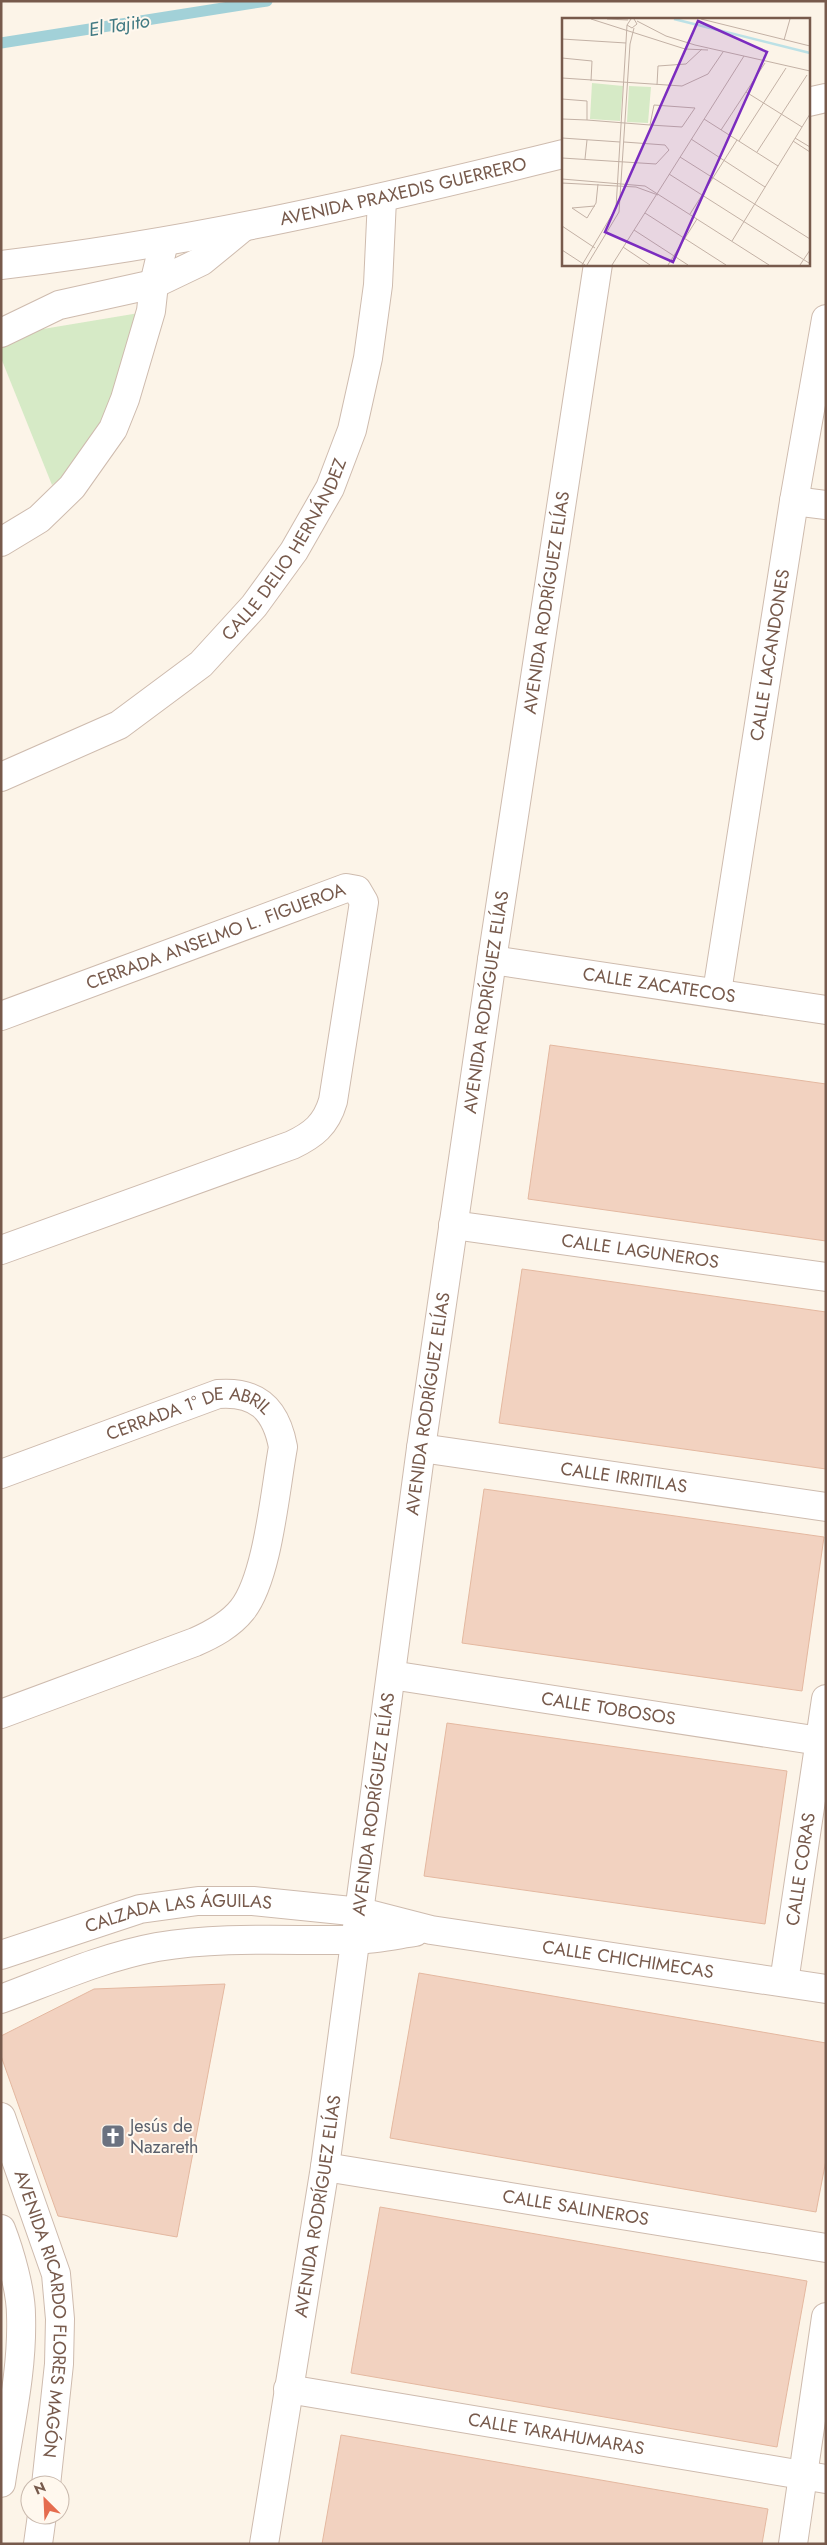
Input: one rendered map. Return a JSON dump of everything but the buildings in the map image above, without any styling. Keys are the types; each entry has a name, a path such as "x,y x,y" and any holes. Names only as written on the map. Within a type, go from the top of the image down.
{"street":[{"path":"810,102 826,98"},
{"name":"AVENIDA PRAXEDIS GUERRERO","path":"1,265 77,256 242,228 382,199 562,154"},
{"name":"CALLE DELIO HERNÁNDEZ","path":"1,777 119,725 201,664 254,606 294,551 330,488 352,430 368,358 378,285 382,199"},
{"name":"AVENIDA PRAXEDIS GUERRERO","path":"1,333 59,305 154,284 202,261 242,228"},
{"path":"1,542 39,519 72,487 113,428 125,399 151,311 154,284 164,242"},
{"name":"AVENIDA RODRÍGUEZ ELÍAS","path":"264,2544 325,2166 357,1940 421,1448 453,1225 598,265"},
{"name":"CALLE LACANDONES","path":"717,992 794,501 826,319"},
{"path":"794,501 826,506"},
{"name":"CERRADA ANSELMO L. FIGUEROA","path":"1,1016 346,888 357,890 364,902 333,1101 328,1116 320,1128 292,1146 1,1250"},
{"name":"CALLE ZACATECOS","path":"492,960 717,992 826,1010"},
{"name":"CALLE LAGUNEROS","path":"453,1225 826,1277"},
{"name":"CERRADA 1° DE ABRIL","path":"1,1474 218,1394 234,1393 249,1396 267,1408 279,1427 282,1447 260,1577 250,1598 233,1620 216,1632 195,1642 1,1714"},
{"name":"CALLE IRRITILAS","path":"421,1448 826,1507"},
{"name":"CALLE TOBOSOS","path":"391,1675 823,1741"},
{"name":"CALLE CORAS","path":"784,1982 823,1741 826,1699"},
{"name":"CALZADA LAS ÁGUILAS","path":"1,1955 140,1909 198,1900 253,1901 360,1912"},
{"name":"CALLE CHICHIMECAS","path":"360,1912 431,1930 826,1989"},
{"name":"CALLE CHICHIMECAS","path":"357,1940 431,1930"},
{"name":"CALZADA LAS ÁGUILAS","path":"1,1999 118,1956 156,1948 193,1942 258,1939 357,1940"},
{"name":"AVENIDA RICARDO FLORES MAGÓN","path":"1,2117 56,2274 60,2319 59,2364 47,2475"},
{"name":"CALLE SALINEROS","path":"325,2166 826,2248"},
{"name":"AVENIDA RICARDO FLORES MAGÓN","path":"1,2229 9,2250 22,2314 18,2369 1,2483"},
{"path":"793,2544 814,2477 826,2317"},
{"name":"CALLE TARAHUMARAS","path":"288,2389 814,2477"},
{"path":"38,2544 41,2525"}],"green space":[{"path":"151,311 89,456 52,485 1,358 1,336"}],"waterway":[{"name":"El Tajito","path":"1,43 267,1"}],"place":[{"name":"Jesús de Nazareth","path":"113,2136"}]}
